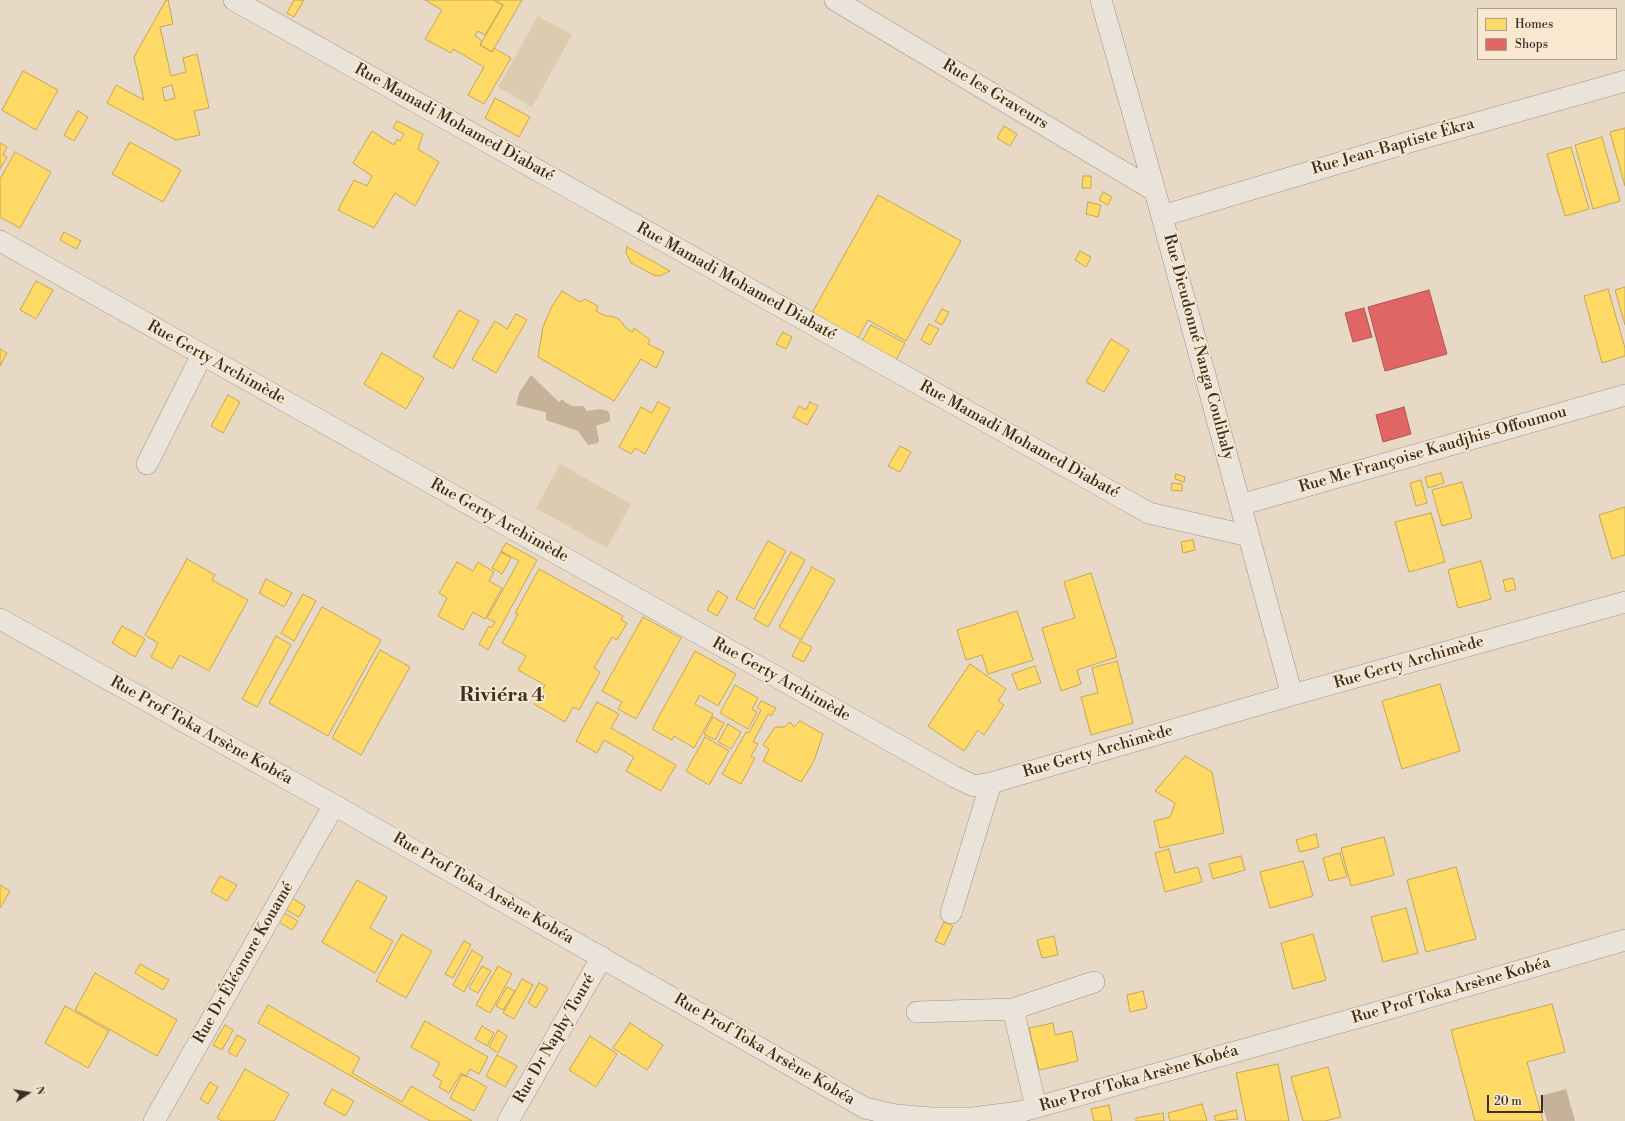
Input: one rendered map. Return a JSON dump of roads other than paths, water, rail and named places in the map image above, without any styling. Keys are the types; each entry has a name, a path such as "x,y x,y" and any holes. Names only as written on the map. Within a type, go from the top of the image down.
{"street":[{"name":"Rue Mamadi Mohamed Diabaté","path":"234,0 1149,513 1249,536"},
{"name":"Rue les Graveurs","path":"836,0 1155,191"},
{"name":"Rue Dieudonné Nanga Coulibaly","path":"1101,0 1162,216 1292,695"},
{"name":"Rue Jean-Baptiste Ékra","path":"1162,216 1414,141 1625,81"},
{"name":"Rue Gerty Archimède","path":"0,240 202,355 953,776 974,786 991,783 1292,695 1625,602"},
{"path":"147,464 202,355"},
{"name":"Rue Me Françoise Kaudjhis-Offoumou","path":"1240,505 1625,395"},
{"name":"Rue Prof Toka Arsène Kobéa","path":"0,619 334,805 602,957 861,1115 973,1118 1019,1112 1371,1014 1625,940"},
{"path":"951,913 991,783"},
{"name":"Rue Dr Éléonore Kouamé","path":"154,1121 334,805"},
{"name":"Rue Dr Naphy Touré","path":"508,1121 602,957"},
{"path":"917,1012 1013,1009 1094,982"},
{"path":"1013,1009 1036,1107"}],"district":[{"name":"Riviéra 4","path":"502,696"}]}
